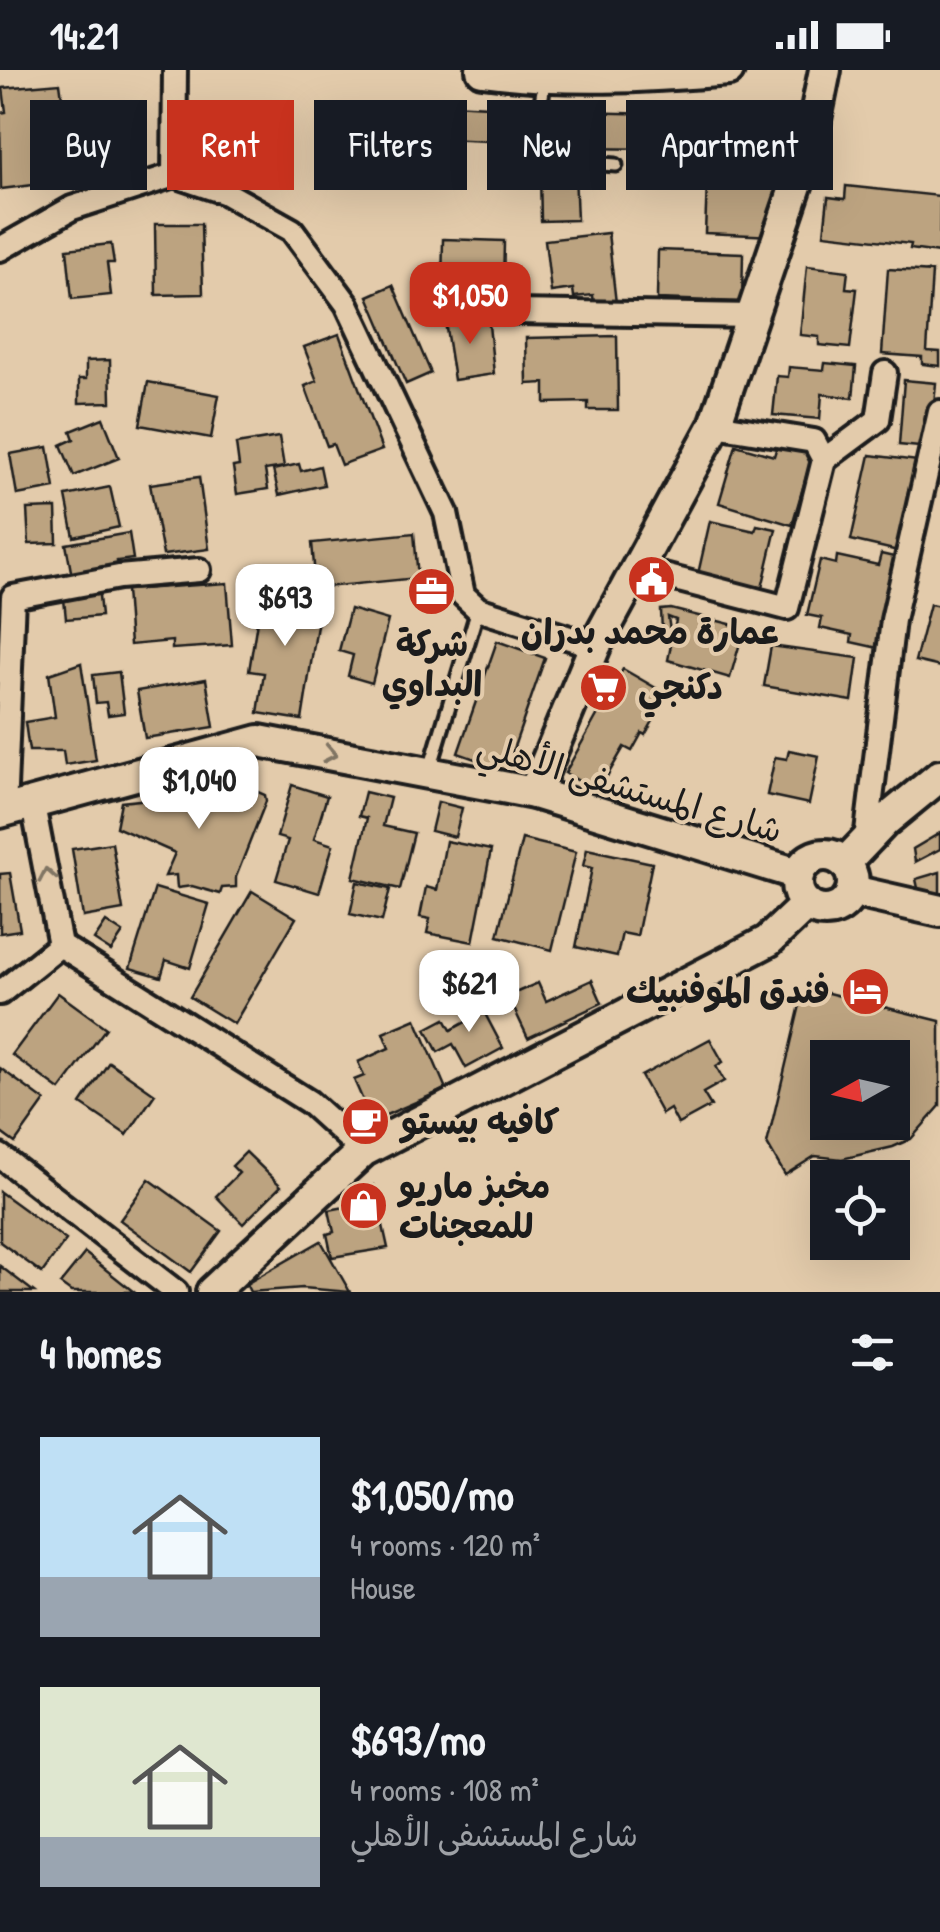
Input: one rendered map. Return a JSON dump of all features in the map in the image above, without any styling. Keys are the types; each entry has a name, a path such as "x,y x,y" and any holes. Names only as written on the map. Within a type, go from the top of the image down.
{"street":[{"path":"175,100 176,70"},
{"path":"482,70 546,78 638,78 728,70"},
{"path":"534,793 595,646 715,425 810,144 825,70"},
{"path":"0,248 72,208 167,177"},
{"path":"218,190 292,230 348,304 446,513 462,595 478,609 595,646"},
{"path":"514,312 754,316"},
{"path":"638,568 787,608 824,460 878,420 885,374"},
{"path":"940,412 893,620 866,840 849,877 838,908 828,911 807,904 800,896 798,874 803,864 822,854 849,877 940,911"},
{"path":"715,425 814,442 824,460"},
{"path":"199,570 119,576 13,598 12,810 60,945 309,1102 363,1152"},
{"name":"شارع المستشفى الأهلي","path":"12,810 260,741 534,793 798,874"},
{"path":"866,840 940,776"},
{"path":"212,1292 363,1152 768,942 807,904"},
{"path":"0,994 60,945"},
{"path":"0,1156 176,1292"}],"lane":[{"path":"546,78 531,159 616,166"},
{"path":"429,773 478,609"}],"building":[{"path":"60,83 62,100 30,100 30,185 1,189 0,113 6,112 3,88"},
{"path":"467,105 487,106 487,141 467,140"},
{"path":"606,113 626,113 626,149 606,148"},
{"path":"846,186 940,196 939,253 910,249 911,244 824,234 828,197 845,199"},
{"path":"540,190 576,190 577,220 541,221"},
{"path":"707,190 780,190 778,236 705,233"},
{"path":"155,224 201,224 203,294 156,295"},
{"path":"608,233 616,303 594,305 593,295 574,297 573,289 551,292 545,240"},
{"path":"443,239 504,241 503,291 442,289"},
{"path":"111,244 114,263 107,263 111,295 72,299 67,249"},
{"path":"658,250 743,253 742,302 657,299"},
{"path":"807,266 848,271 846,288 857,289 850,348 819,345 819,337 800,335"},
{"path":"888,269 932,272 927,351 940,352 940,366 922,364 922,357 882,354"},
{"path":"393,285 431,373 406,384 368,296"},
{"path":"488,315 494,374 454,380 445,322"},
{"path":"339,334 382,450 341,465 333,444 327,446 305,386 317,381 304,347"},
{"path":"617,336 618,410 588,410 588,402 545,403 545,383 527,384 526,338"},
{"path":"110,360 111,402 79,403 79,379 86,379 86,361"},
{"path":"825,363 856,366 853,398 822,394 820,419 773,415 777,376 788,377 789,367 824,370"},
{"path":"904,380 936,383 930,448 899,445"},
{"path":"148,382 219,395 211,438 140,425"},
{"path":"103,418 119,458 74,476 61,445 74,439 71,431"},
{"path":"279,437 284,467 265,470 268,489 237,494 233,467 239,466 236,444"},
{"path":"778,443 813,453 792,525 719,503 736,445 774,456"},
{"path":"48,447 55,488 17,495 10,454"},
{"path":"870,455 918,461 898,551 851,540"},
{"path":"299,464 301,471 320,466 324,485 279,495 273,470"},
{"path":"199,477 209,549 163,555 150,484"},
{"path":"110,487 119,527 74,537 66,496"},
{"path":"56,508 57,543 29,544 27,509"},
{"path":"710,521 755,531 757,525 776,529 762,588 698,574"},
{"path":"129,533 133,559 117,561 119,573 73,582 66,544"},
{"path":"414,533 418,578 316,588 312,543"},
{"path":"881,554 898,558 878,648 851,642 852,635 820,628 822,618 807,615 820,560 836,564 837,556 878,565"},
{"path":"227,583 232,645 172,649 172,641 130,645 126,590"},
{"path":"263,584 322,594 302,720 258,713 264,673 249,671"},
{"path":"98,586 101,616 66,619 63,589"},
{"path":"930,604 940,606 940,667 915,661"},
{"path":"350,609 388,620 372,683 348,676 353,655 339,651"},
{"path":"671,609 738,626 740,643 730,678 668,660 676,620 668,617 670,631 662,632 661,610"},
{"path":"497,641 545,658 506,770 458,753"},
{"path":"771,646 858,658 852,701 764,686"},
{"path":"81,663 96,760 65,765 63,751 29,751 25,722 55,717 49,674"},
{"path":"623,669 668,695 632,751 624,747 598,792 565,773"},
{"path":"119,672 124,713 108,715 106,702 96,703 93,675"},
{"path":"206,679 214,727 145,738 137,691"},
{"path":"789,750 819,756 809,804 767,795 775,757 787,759"},
{"path":"240,784 265,795 266,801 236,877 236,887 222,888 220,894 192,886 177,888 176,875 165,876 175,853 116,827 121,802 187,795 191,788"},
{"path":"292,785 327,796 314,839 333,845 319,893 276,880 288,840 277,837"},
{"path":"365,792 390,798 383,826 414,833 400,889 353,878 367,818 359,816"},
{"path":"438,802 462,808 455,837 431,831"},
{"path":"940,833 940,849 915,862 913,849"},
{"path":"522,839 576,852 552,950 498,936"},
{"path":"446,841 491,850 473,942 427,933 430,919 420,917 426,887 437,890"},
{"path":"112,843 123,910 83,917 72,849"},
{"path":"587,849 652,863 637,936 622,933 617,956 576,947 592,868 583,866"},
{"path":"940,872 940,899 920,897 916,879"},
{"path":"10,873 20,930 0,933 0,874"},
{"path":"357,882 390,889 382,921 350,914"},
{"path":"155,888 209,904 190,968 166,960 161,977 130,968"},
{"path":"252,891 296,918 234,1024 190,997"},
{"path":"106,922 123,933 111,951 94,940"},
{"path":"592,980 602,1003 528,1038 508,996 538,983 546,1001"},
{"path":"486,985 494,1000 481,1006 503,1048 466,1068 453,1044 438,1052 426,1029 445,1019 451,1030 484,1012 473,992"},
{"path":"816,990 940,1021 940,1106 911,1139 910,1040 810,1040 810,1140 909,1140 842,1159 815,1156 785,1175 767,1144 800,1005"},
{"path":"58,993 106,1028 60,1090 12,1055"},
{"path":"416,1019 446,1089 372,1121 354,1080 364,1076 358,1062 389,1048 383,1033"},
{"path":"710,1039 723,1062 716,1066 724,1081 703,1093 711,1106 678,1124 670,1109 662,1114 641,1076"},
{"path":"109,1062 155,1094 127,1135 81,1104"},
{"path":"0,1068 45,1101 15,1143 0,1132"},
{"path":"246,1152 281,1186 243,1224 216,1196 239,1173 232,1166"},
{"path":"149,1179 221,1231 191,1272 120,1220"},
{"path":"374,1185 388,1248 332,1257 327,1234 334,1232 329,1210 345,1207 347,1216 362,1213 357,1188"},
{"path":"0,1192 66,1240 42,1273 0,1242"},
{"path":"321,1241 350,1292 303,1288 250,1292 246,1284"},
{"path":"85,1253 134,1292 71,1292 60,1284"},
{"path":"0,1266 34,1292 0,1292"}],"place":[{"name":"عمارة محمد بدران","path":"651,580"},
{"name":"شركة البداوي","path":"432,592"},
{"name":"دكنجي","path":"603,687"},
{"name":"فندق الموفنبيك","path":"865,991"},
{"name":"كافيه بيستو","path":"366,1122"},
{"name":"مخبز ماريو للمعجنات","path":"364,1206"}]}
